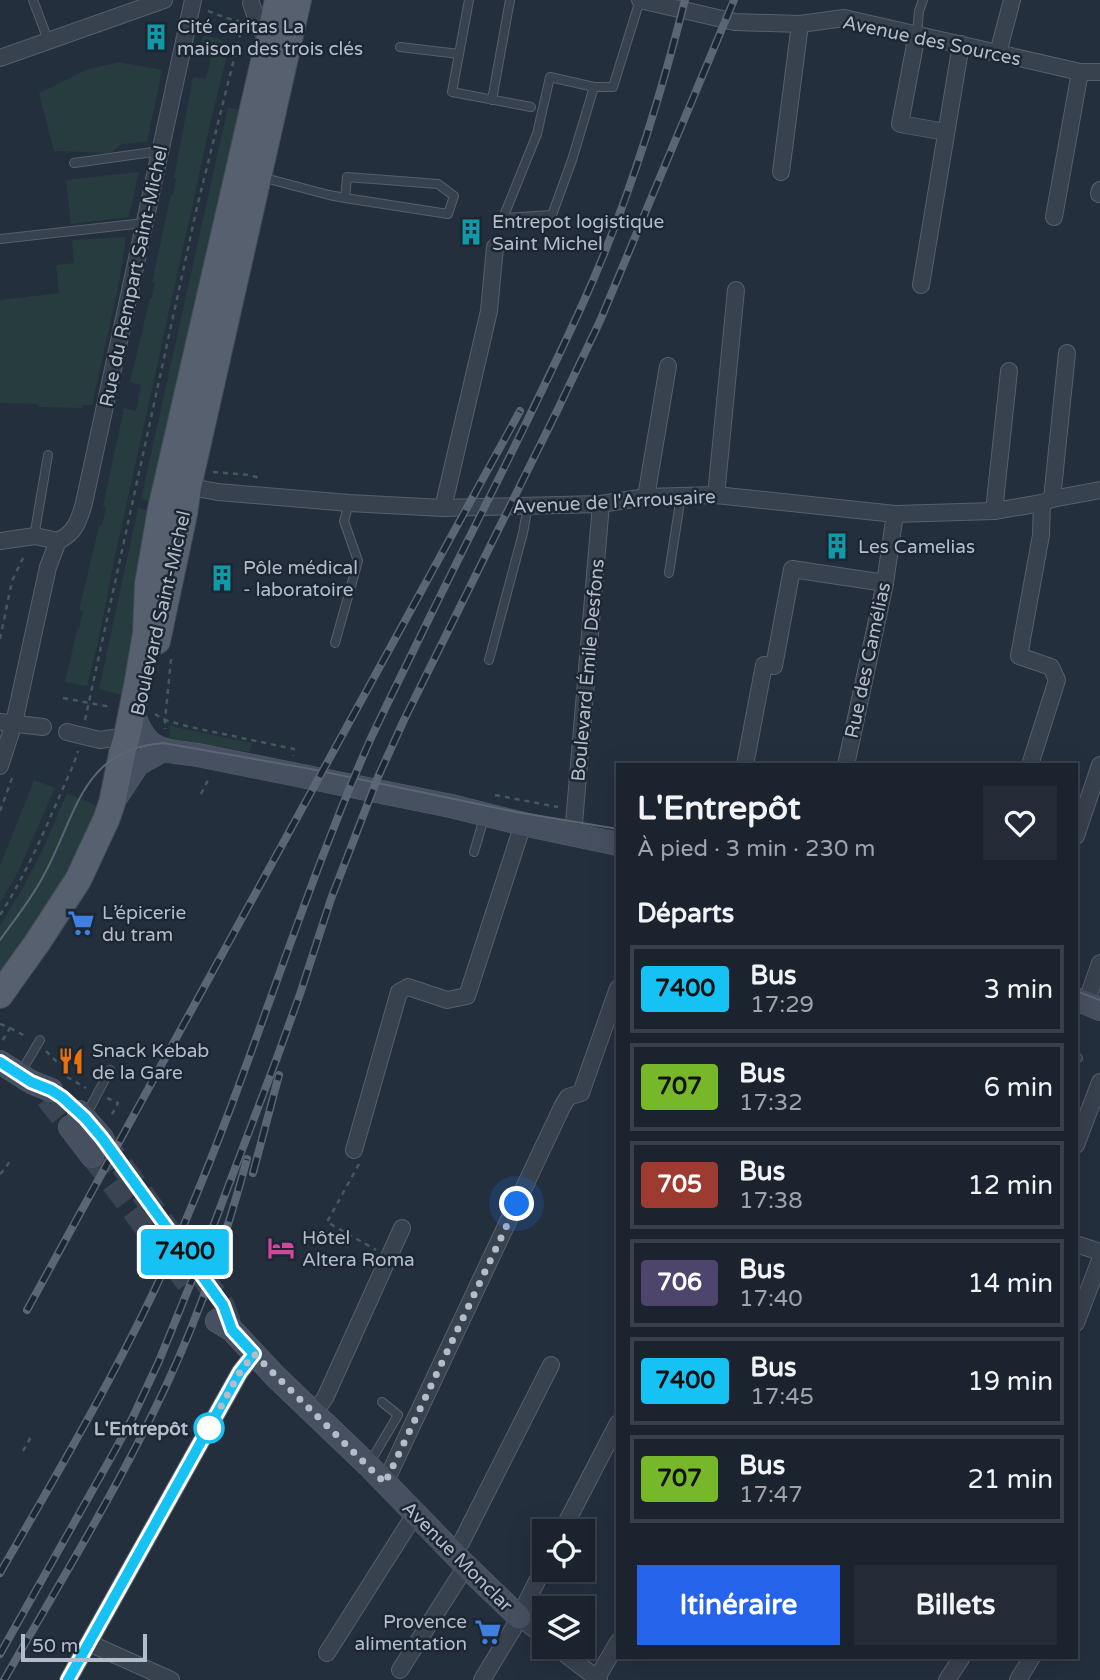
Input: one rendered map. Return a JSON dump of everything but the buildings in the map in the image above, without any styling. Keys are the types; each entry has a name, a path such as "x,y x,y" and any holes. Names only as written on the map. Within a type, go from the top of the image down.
{"main road":[{"name":"Boulevard Saint-Michel","path":"178,485 278,0"},
{"name":"Boulevard Saint-Michel","path":"0,995 78,880 112,803 146,633 149,574 178,485 258,176 298,0"}],"street":[{"path":"0,58 164,0"},
{"path":"998,53 1012,0"},
{"path":"247,1 268,43"},
{"name":"Avenue des Sources","path":"646,1 735,22 800,24 844,18 1080,72 1100,72"},
{"name":"Rue du Rempart Saint-Michel","path":"58,541 68,537 78,524 84,503 160,151 196,4"},
{"path":"781,172 800,24"},
{"path":"917,34 900,124 946,132"},
{"path":"921,285 961,44"},
{"path":"1054,217 1080,72"},
{"path":"443,508 489,311 495,247"},
{"path":"716,495 736,290"},
{"path":"1031,763 1057,680 1051,667 1019,656 1047,501 1068,353"},
{"path":"646,497 668,366"},
{"path":"994,511 1009,371"},
{"name":"Avenue de l'Arrousaire","path":"178,485 218,492 443,508 601,504 646,497 716,495 895,514 994,511 1100,490"},
{"name":"Boulevard Émile Desfons","path":"573,835 601,504"},
{"name":"Rue des Camélias","path":"846,763 885,583 895,514"},
{"path":"0,541 34,537 58,541 48,567 7,722 7,770"},
{"path":"746,763 764,665 774,666 792,569 885,583"},
{"path":"77,734 100,740 131,717 151,744 163,743 198,755 451,806 616,844"},
{"path":"7,722 43,727"},
{"path":"112,803 133,769 163,743"},
{"path":"1078,830 1100,765"},
{"path":"354,1150 399,992 408,987 447,1000 467,996 523,824"},
{"path":"1087,1004 1100,963"},
{"path":"385,1483 562,1107 568,1097 582,1093 616,994"},
{"path":"0,1062 37,1086"},
{"path":"1078,1140 1100,1083"},
{"path":"314,1413 325,1398 402,1228"},
{"path":"1078,1245 1100,1252"},
{"path":"1078,1318 1100,1260"},
{"name":"Avenue Monclar","path":"224,1325 532,1627"},
{"path":"68,1680 240,1372 254,1354"},
{"path":"400,1670 460,1559 462,1541 551,1365"},
{"path":"568,1519 616,1427"},
{"path":"327,1653 415,1514"},
{"path":"482,1680 536,1582"},
{"path":"89,1643 172,1680"},
{"path":"572,1659 598,1679 616,1646"},
{"path":"947,1680 960,1659"},
{"path":"1018,1680 1031,1659"}],"lane":[{"path":"33,0 48,40"},
{"path":"469,0 452,92 530,107"},
{"path":"492,100 510,0"},
{"path":"917,34 922,0"},
{"path":"594,87 552,215 503,218 537,134 550,77 594,87 613,87 646,1"},
{"path":"400,47 459,54"},
{"path":"74,163 160,151"},
{"path":"258,176 329,195 345,198 448,214 454,195 438,184 346,177 345,198"},
{"path":"0,239 144,223"},
{"path":"34,537 48,455"},
{"path":"669,573 681,496"},
{"path":"335,643 358,561 344,521 349,503"},
{"path":"489,660 528,506"},
{"path":"474,852 485,815"},
{"path":"37,1086 40,1040"},
{"path":"85,1132 110,1070"},
{"path":"368,1465 398,1415 382,1402"}],"path":[{"path":"0,915 38,845 75,759 77,734 89,703 197,207 244,22 226,18 196,4"},
{"path":"0,639 12,581 23,558"},
{"path":"63,698 89,703 131,717 165,720 163,743"},
{"path":"0,811 7,770"},
{"path":"0,1024 10,1028 0,1044"},
{"path":"354,1150 364,1155 327,1223 389,1257"},
{"path":"0,1174 12,1158"},
{"path":"23,1451 32,1436"}],"green space":[{"path":"203,36 230,43 87,686 65,682 83,612 79,610 99,526 102,525 106,508 103,506 124,408 136,411 141,385 130,382 152,298 155,283 152,282 171,194 173,195 193,77 206,79 211,58 198,54"},
{"path":"119,62 162,70 147,142 122,144 110,153 54,151 39,93 86,70"},
{"path":"228,107 241,110 154,502 141,499"},
{"path":"139,172 129,217 71,224 66,180"},
{"path":"126,237 119,283 92,405 82,405 82,408 0,403 0,300 59,293 56,265 74,263 72,240"},
{"path":"138,508 152,511 139,566 126,696 99,689"},
{"path":"170,726 252,743 250,752 169,738"},
{"path":"34,780 55,788 17,874 0,903 0,866"},
{"path":"67,793 97,806 67,876 0,980 0,926 43,849"}],"tunnel":[{"path":"47,1098 70,1127"},
{"path":"102,1138 223,1305 232,1330"},
{"path":"92,1156 189,1285"}],"tram line":[{"path":"0,940 40,882 85,788 98,772 114,758 136,748 163,743 311,769 516,812 616,829"},
{"path":"1078,992 1100,1000"}],"railway":[{"path":"0,1573 121,1356 185,1222 233,1102 322,858 371,738 544,387 599,266 641,154 685,0"},
{"path":"0,1654 132,1419 159,1361 278,1055 331,899 378,777 600,321 734,0"},
{"path":"27,1310 520,411"},
{"path":"253,1173 279,1075"},
{"path":"4,1680 108,1499 165,1388 211,1275 247,1159"}],"bus line":[{"name":"7400","path":"0,1062 31,1082 62,1097 85,1118 223,1305 232,1330 254,1354 240,1372 68,1680"}],"place":[{"name":"Cité caritas La maison des trois clés","path":"156,37"},
{"name":"Entrepot logistique Saint Michel","path":"471,232"},
{"name":"Les Camelias","path":"837,546"},
{"name":"Pôle médical - laboratoire","path":"222,578"},
{"name":"L’épicerie du tram","path":"81,923"},
{"name":"Snack Kebab de la Gare","path":"71,1061"},
{"name":"Hôtel Altera Roma","path":"281,1248"},
{"name":"L'Entrepôt","path":"209,1428"},
{"name":"Provence alimentation","path":"488,1632"}],"route":[{"path":"209,1428 240,1372 254,1354 385,1483 517,1204"}]}
